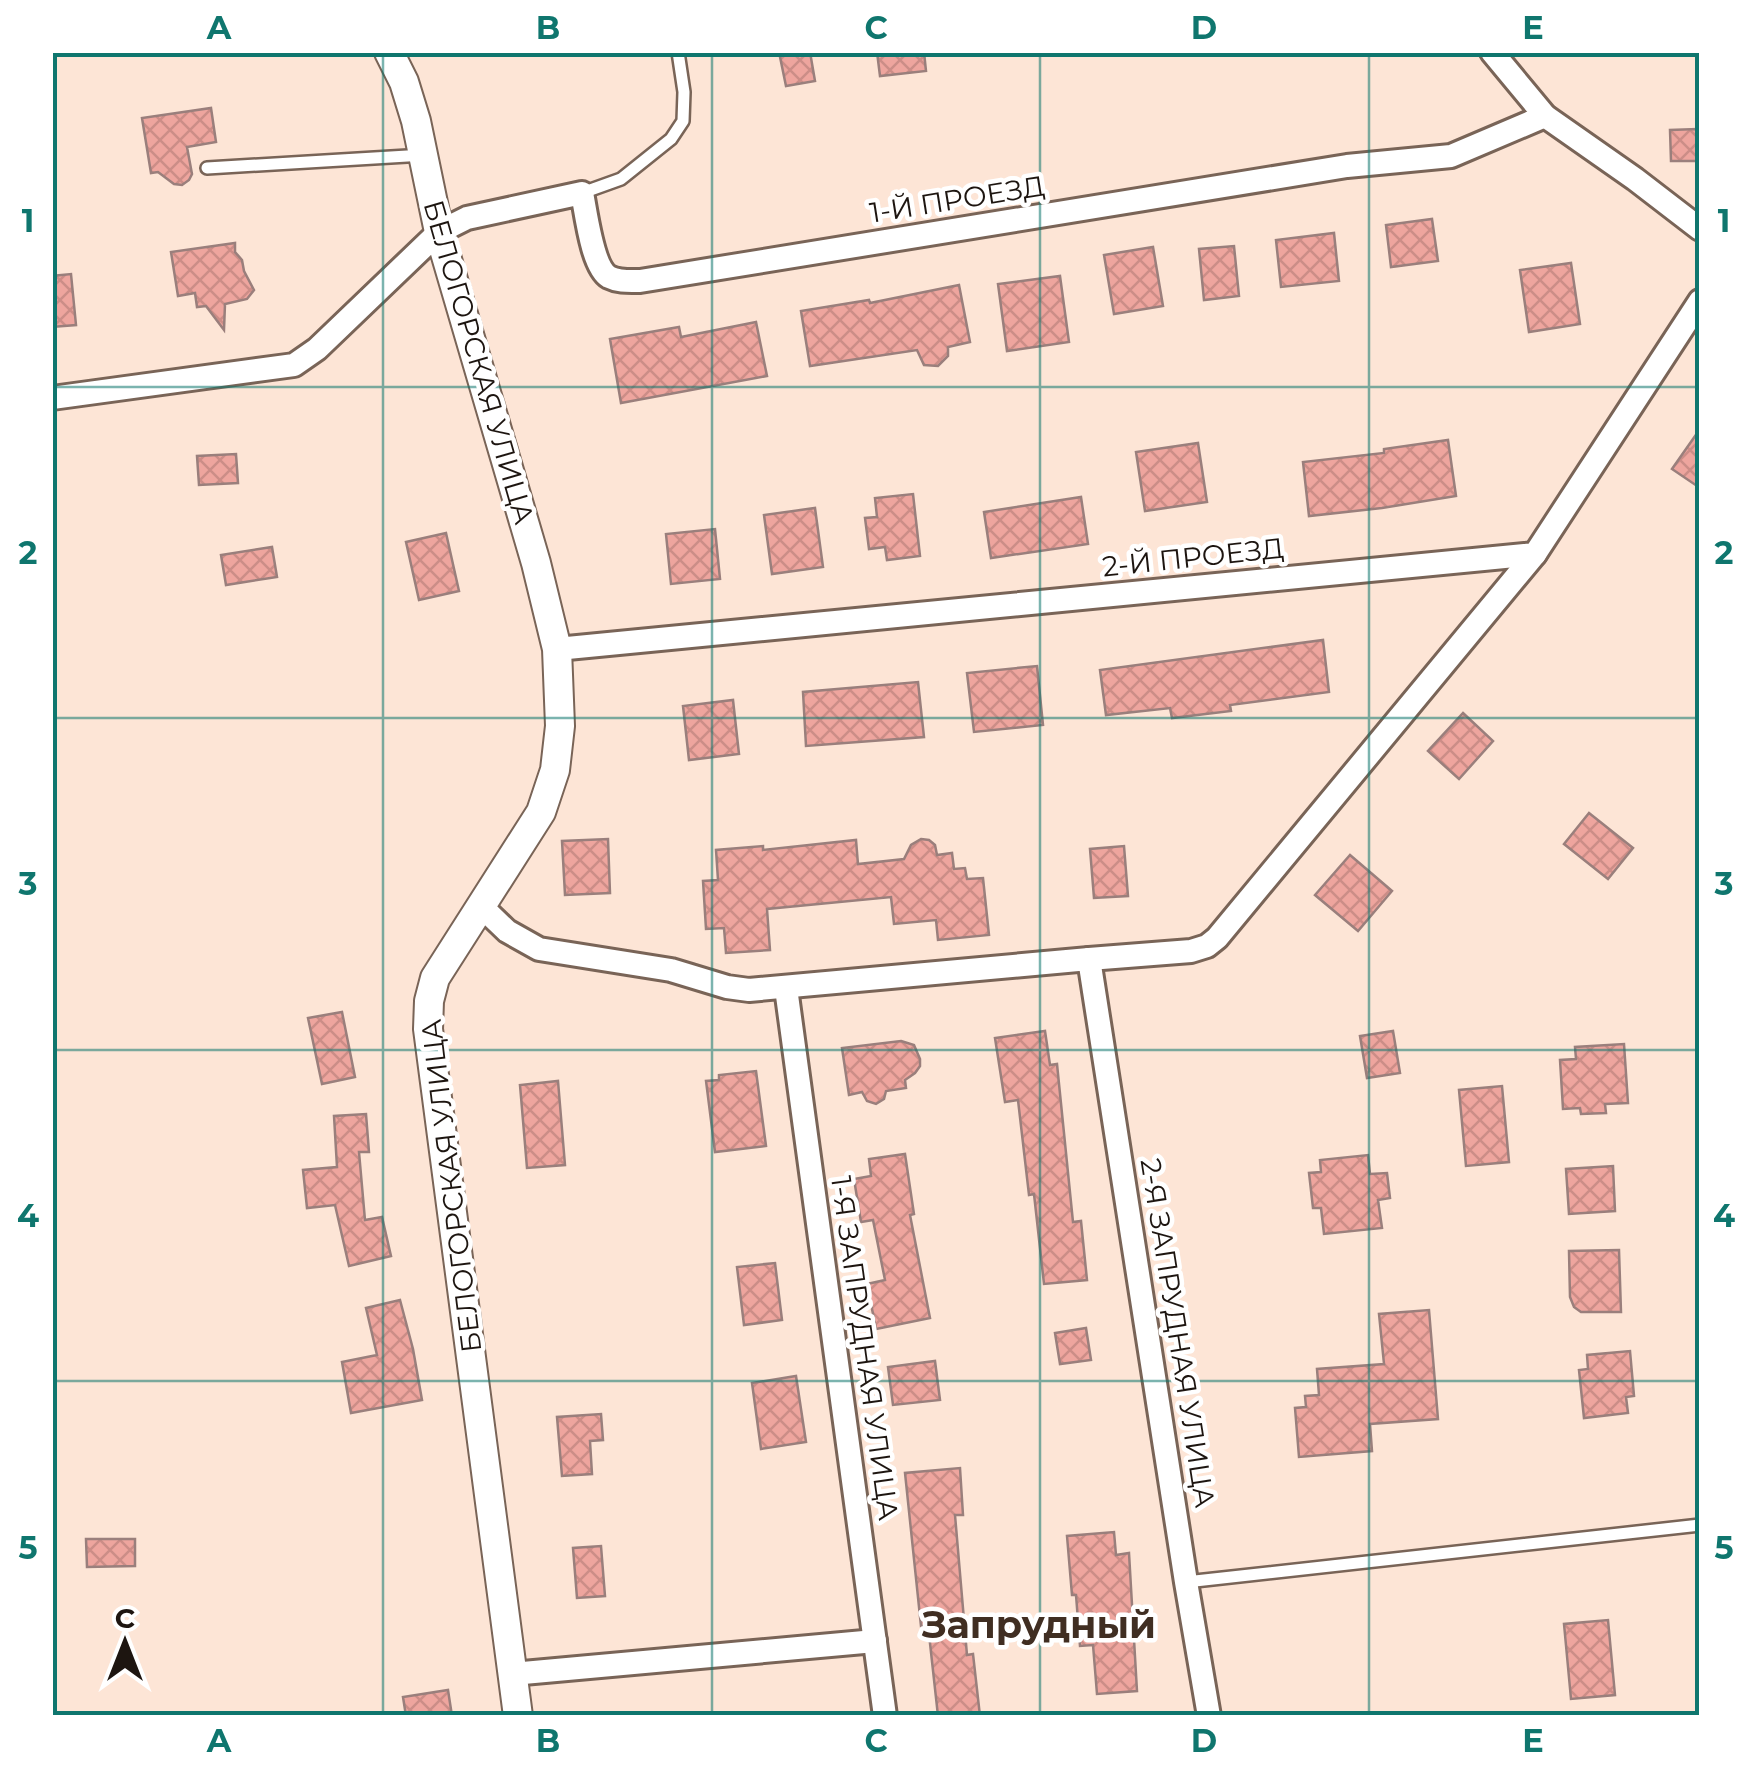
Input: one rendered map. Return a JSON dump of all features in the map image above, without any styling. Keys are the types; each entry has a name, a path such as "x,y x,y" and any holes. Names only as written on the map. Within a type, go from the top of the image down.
{"street":[{"name":"БЕЛОГОРСКАЯ УЛИЦА","path":"389,52 404,82 439,232 536,564 556,649 560,726 555,770 542,812 435,978 428,1029 518,1716"},
{"path":"1492,52 1545,116 1700,229"},
{"name":"1-Й ПРОЕЗД","path":"582,193 601,271 624,282 1348,166 1451,156 1545,116"},
{"path":"52,398 294,365 317,349 439,232 467,218 582,193"},
{"path":"482,907 507,931 539,949 671,970 727,988 749,990 1191,952 1207,946 1535,554 1700,301"},
{"name":"2-Й ПРОЕЗД","path":"556,649 1535,554"},
{"name":"2-Я ЗАПРУДНАЯ УЛИЦА","path":"1089,959 1208,1716"},
{"name":"1-Я ЗАПРУДНАЯ УЛИЦА","path":"786,988 885,1716"},
{"path":"512,1674 875,1640"}],"lane":[{"path":"582,193 620,179 671,140 683,121 684,92 678,52"},
{"path":"207,168 424,156"},
{"path":"1186,1582 1700,1525"}],"building":[{"path":"779,52 810,52 815,81 786,86"},
{"path":"877,52 924,52 926,71 880,76"},
{"path":"211,108 216,142 187,147 192,174 189,180 182,185 174,184 158,172 151,173 142,118"},
{"path":"1697,129 1698,161 1671,161 1670,130"},
{"path":"1432,219 1438,261 1391,267 1386,225"},
{"path":"1334,233 1339,281 1281,287 1276,240"},
{"path":"235,243 235,252 254,290 247,299 225,304 224,330 206,306 197,307 195,293 178,296 171,252"},
{"path":"1234,246 1239,296 1204,300 1199,249"},
{"path":"1153,247 1163,306 1114,314 1104,255"},
{"path":"1571,263 1580,324 1529,332 1520,270"},
{"path":"71,274 76,325 52,327 52,276"},
{"path":"1060,276 1069,342 1007,351 998,284"},
{"path":"959,285 970,342 948,347 948,356 938,366 924,365 917,350 810,366 801,311 869,300 870,303"},
{"path":"756,322 767,376 621,403 610,339 679,327 681,337"},
{"path":"1700,429 1700,488 1672,469"},
{"path":"1448,440 1456,496 1309,516 1303,462 1384,453 1384,449"},
{"path":"1198,443 1207,502 1145,511 1136,452"},
{"path":"236,454 238,483 199,485 197,456"},
{"path":"913,494 920,556 887,560 885,547 869,549 865,518 877,517 875,498"},
{"path":"1081,497 1088,544 991,558 984,512"},
{"path":"815,508 823,567 772,574 764,515"},
{"path":"715,529 720,579 671,584 666,534"},
{"path":"446,533 459,591 419,600 406,542"},
{"path":"272,547 277,577 226,585 221,555"},
{"path":"1323,640 1329,692 1230,705 1231,711 1172,718 1170,708 1106,715 1100,670"},
{"path":"1037,666 1043,725 974,732 967,673"},
{"path":"918,682 924,737 806,746 803,692"},
{"path":"733,700 739,754 689,760 683,706"},
{"path":"1463,713 1493,741 1459,779 1428,751"},
{"path":"1589,813 1633,848 1608,879 1564,844"},
{"path":"608,839 610,893 565,895 562,841"},
{"path":"921,839 935,845 937,855 952,853 954,869 965,868 967,879 983,878 989,935 938,940 936,920 894,924 891,897 767,909 770,950 726,953 724,928 706,929 703,881 718,880 716,850 763,846 763,850 856,840 858,864 904,859 911,845"},
{"path":"1124,846 1128,896 1094,898 1090,849"},
{"path":"1350,855 1392,891 1358,931 1315,895"},
{"path":"342,1012 355,1077 322,1084 308,1018"},
{"path":"1045,1031 1050,1065 1057,1064 1073,1222 1081,1221 1087,1280 1044,1284 1018,1100 1005,1102 995,1038"},
{"path":"1393,1031 1400,1073 1367,1078 1360,1036"},
{"path":"901,1041 914,1045 920,1059 915,1073 905,1080 906,1088 886,1091 884,1099 876,1104 867,1101 862,1092 849,1095 842,1048"},
{"path":"1624,1044 1628,1103 1605,1104 1606,1113 1581,1114 1580,1108 1563,1109 1560,1060 1576,1059 1575,1047"},
{"path":"756,1071 766,1146 715,1152 706,1081 719,1080 719,1075"},
{"path":"558,1081 565,1165 527,1168 520,1085"},
{"path":"1502,1086 1509,1162 1466,1166 1459,1090"},
{"path":"366,1114 369,1152 359,1152 365,1220 382,1217 391,1256 349,1266 335,1205 307,1208 303,1170 337,1167 334,1116"},
{"path":"905,1154 914,1214 910,1215 930,1318 876,1329 867,1284 885,1280 873,1220 861,1222 854,1179 871,1176 869,1159"},
{"path":"1368,1155 1370,1174 1387,1173 1390,1198 1378,1200 1382,1228 1324,1234 1321,1208 1313,1208 1309,1173 1321,1172 1320,1160"},
{"path":"1613,1166 1615,1211 1569,1214 1566,1169"},
{"path":"1619,1250 1621,1312 1581,1312 1570,1297 1569,1251"},
{"path":"775,1263 782,1320 744,1325 737,1267"},
{"path":"400,1300 422,1400 351,1413 342,1362 377,1355 366,1308"},
{"path":"1429,1310 1438,1419 1370,1424 1372,1451 1299,1457 1295,1408 1306,1407 1305,1396 1319,1395 1317,1369 1384,1364 1379,1314"},
{"path":"1086,1328 1091,1360 1060,1364 1055,1333"},
{"path":"1630,1351 1634,1396 1626,1397 1628,1413 1584,1418 1579,1370 1588,1369 1587,1355"},
{"path":"935,1361 940,1400 893,1405 888,1367"},
{"path":"796,1376 806,1442 761,1449 752,1383"},
{"path":"601,1414 603,1440 590,1441 592,1474 562,1476 557,1417"},
{"path":"960,1468 963,1515 955,1515 967,1655 973,1654 980,1716 938,1716 928,1625 921,1626 905,1473"},
{"path":"1114,1532 1116,1555 1129,1553 1137,1691 1097,1694 1093,1645 1080,1646 1067,1536"},
{"path":"86,1539 135,1539 135,1566 87,1567"},
{"path":"601,1546 605,1596 577,1598 573,1548"},
{"path":"1608,1620 1615,1695 1571,1699 1564,1624"},
{"path":"448,1690 452,1716 406,1716 403,1697"}],"district":[{"name":"Запрудный","path":"1039,1624"}]}
